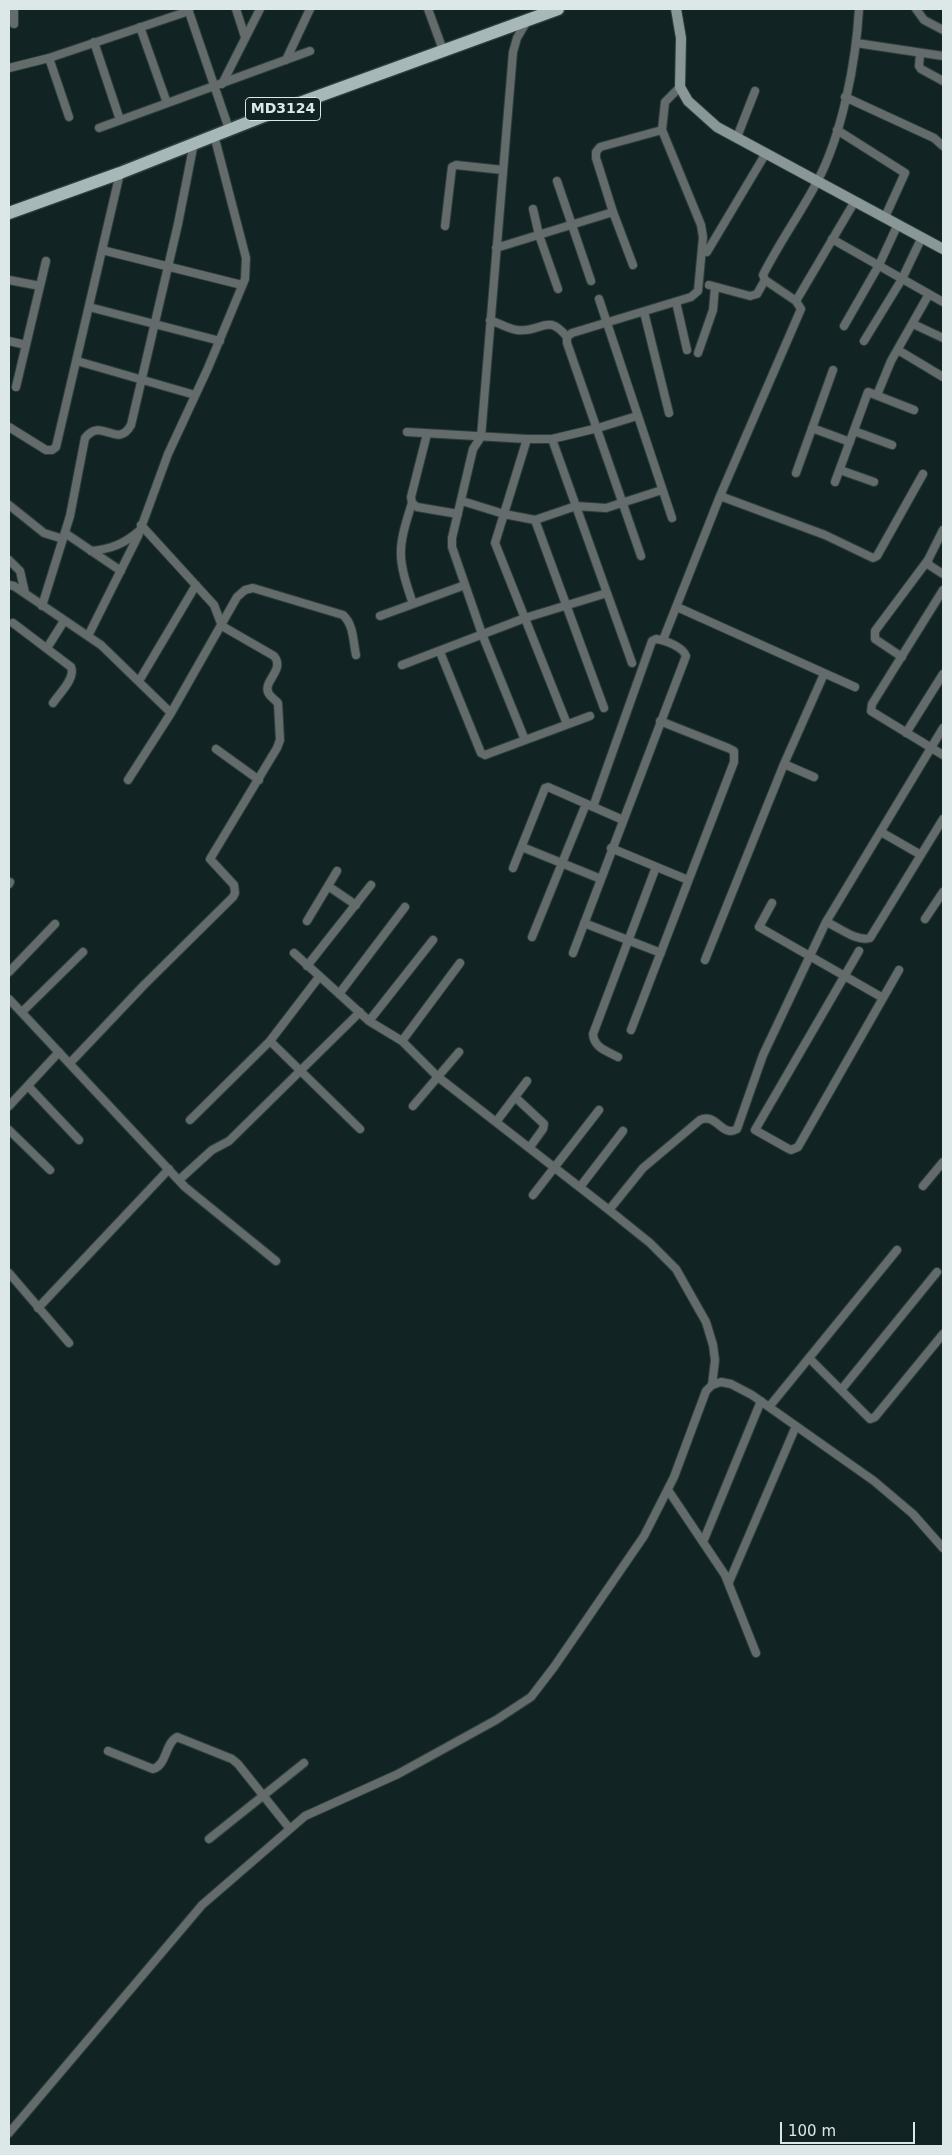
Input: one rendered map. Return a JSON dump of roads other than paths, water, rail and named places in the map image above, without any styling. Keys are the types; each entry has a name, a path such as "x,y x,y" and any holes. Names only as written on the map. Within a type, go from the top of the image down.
{"main road":[{"name":"MD3124","path":"9,213 120,173 194,143 443,50 558,9"},
{"path":"676,9 680,38 680,87 688,101 711,121 737,137 943,249"}],"street":[{"path":"14,9 14,24"},
{"path":"236,9 245,38"},
{"path":"218,85 260,9"},
{"path":"286,60 310,9"},
{"path":"428,9 443,50"},
{"path":"698,353 713,310 712,286 750,296 757,294 770,261 818,181 837,130 845,97 856,43 859,9"},
{"path":"916,9 924,20 943,30"},
{"path":"9,68 49,58 189,10 218,85 229,130"},
{"path":"525,740 482,634 451,543 473,449 480,437 512,52 517,38 528,19"},
{"path":"140,27 168,103"},
{"path":"94,42 120,120"},
{"path":"856,43 943,56"},
{"path":"100,128 310,51"},
{"path":"920,54 919,66 921,69 943,81"},
{"path":"49,58 69,117"},
{"path":"567,336 691,297 698,291 703,237 701,225 692,208 662,130 665,102 680,87"},
{"path":"737,137 755,91"},
{"path":"845,97 934,138 943,146"},
{"path":"634,265 613,212 596,158 596,152 600,147 662,130"},
{"path":"837,130 906,173 885,217"},
{"path":"88,636 121,571 140,528 168,454 220,341 247,268 214,136"},
{"path":"934,138 943,139"},
{"path":"42,606 75,494 85,438 90,431 97,429 116,436 122,435 127,432 131,425 168,267 194,143"},
{"path":"707,252 766,153"},
{"path":"445,226 452,167 456,165 503,170"},
{"path":"9,427 46,450 56,448 120,173"},
{"path":"557,181 574,224 591,281"},
{"path":"796,301 854,201"},
{"path":"533,209 539,235 558,289"},
{"path":"496,248 613,212"},
{"path":"844,326 879,265 898,224"},
{"path":"864,341 902,279 922,237"},
{"path":"832,239 943,302"},
{"path":"102,250 242,285"},
{"path":"16,387 46,261"},
{"path":"9,280 40,286"},
{"path":"663,640 720,496 801,308 796,301 764,280"},
{"path":"877,395 890,361 929,294"},
{"path":"599,299 672,518"},
{"path":"676,302 687,350"},
{"path":"90,307 220,341"},
{"path":"644,312 669,413"},
{"path":"490,320 515,330 525,330 552,324 558,326 567,336 567,343 641,556"},
{"path":"913,324 943,338"},
{"path":"9,341 26,345"},
{"path":"898,350 943,377"},
{"path":"77,361 195,395"},
{"path":"796,473 833,370"},
{"path":"835,482 868,392 914,410"},
{"path":"407,432 552,439 637,416"},
{"path":"812,428 850,442"},
{"path":"854,431 892,445"},
{"path":"413,604 401,569 400,554 402,534 412,504 411,497 426,434"},
{"path":"527,439 495,543 567,724"},
{"path":"552,439 632,663"},
{"path":"840,470 874,482"},
{"path":"720,496 825,535 873,558 880,550 923,474"},
{"path":"462,501 504,514 535,520 576,506 598,509 622,504 662,490"},
{"path":"412,504 416,507 458,514"},
{"path":"9,505 44,533 64,536 121,571"},
{"path":"535,520 604,708"},
{"path":"91,551 109,549 125,542 140,528"},
{"path":"70,1064 144,985 236,893 234,885 210,859 259,780 280,740 278,703 268,693 267,688 278,666 277,660 274,656 222,626 214,605 140,528"},
{"path":"902,657 879,643 875,638 875,631 928,560 943,530"},
{"path":"9,560 20,571 25,594"},
{"path":"928,560 928,565 943,574"},
{"path":"9,585 88,636 114,656 171,713"},
{"path":"139,681 196,585"},
{"path":"380,616 465,585"},
{"path":"128,780 171,713 237,597 244,590 252,588 342,615 348,620 356,655"},
{"path":"943,590 872,704 871,711 943,754"},
{"path":"402,665 525,618 607,593"},
{"path":"677,607 856,687"},
{"path":"47,648 64,620"},
{"path":"13,623 71,667 73,671 71,676 53,703"},
{"path":"532,937 561,864 590,806 652,641 656,639 663,640 684,651 686,656 611,848 573,953"},
{"path":"440,652 481,753 485,754 590,716"},
{"path":"705,960 784,764 824,674"},
{"path":"906,732 943,674"},
{"path":"631,1030 734,762 735,755 734,751 728,748 660,721"},
{"path":"609,1210 643,1168 700,1120 710,1119 727,1132 737,1129 763,1055 826,922 943,728"},
{"path":"216,749 259,780"},
{"path":"784,764 814,777"},
{"path":"513,868 545,788 548,787 623,820"},
{"path":"826,922 858,938 865,940 870,938 943,819"},
{"path":"881,832 921,855"},
{"path":"522,847 600,879"},
{"path":"611,848 688,880"},
{"path":"618,1057 597,1046 593,1041 593,1034 656,867"},
{"path":"307,921 337,871"},
{"path":"308,966 371,885"},
{"path":"328,886 356,905"},
{"path":"924,919 943,892"},
{"path":"772,903 759,927 883,998"},
{"path":"339,994 405,907"},
{"path":"584,923 660,953"},
{"path":"9,972 55,924"},
{"path":"369,1021 433,940"},
{"path":"859,951 756,1128 756,1132 787,1148 795,1149 798,1147 899,970"},
{"path":"22,1012 84,952"},
{"path":"9,2134 202,1905 290,1829 311,1812 398,1774 454,1744 515,1709 531,1696 554,1667 644,1536 674,1477 702,1400 712,1385 715,1360 713,1345 706,1322 683,1278 650,1243 530,1147 438,1077 402,1041 369,1021 294,953"},
{"path":"402,1041 460,963"},
{"path":"190,1120 270,1041 319,977"},
{"path":"9,999 179,1180 276,1261"},
{"path":"179,1180 212,1150 229,1141 360,1012"},
{"path":"270,1041 360,1129"},
{"path":"9,1106 59,1052"},
{"path":"413,1106 459,1052"},
{"path":"496,1122 527,1081"},
{"path":"28,1086 79,1140"},
{"path":"515,1097 544,1124 543,1129 530,1147"},
{"path":"533,1195 599,1110"},
{"path":"9,1130 50,1170"},
{"path":"580,1187 624,1131"},
{"path":"923,1186 943,1162"},
{"path":"38,1308 169,1169"},
{"path":"769,1407 897,1250"},
{"path":"841,1390 938,1272"},
{"path":"9,1273 69,1343"},
{"path":"809,1358 870,1419 875,1417 943,1334"},
{"path":"712,1385 721,1382 731,1384 761,1401 874,1481 913,1514 943,1548"},
{"path":"703,1542 761,1401"},
{"path":"729,1582 796,1426"},
{"path":"668,1490 729,1582 756,1653"},
{"path":"108,1750 154,1769 160,1765 172,1740 177,1736 232,1759 290,1829"},
{"path":"209,1839 304,1764"}]}
